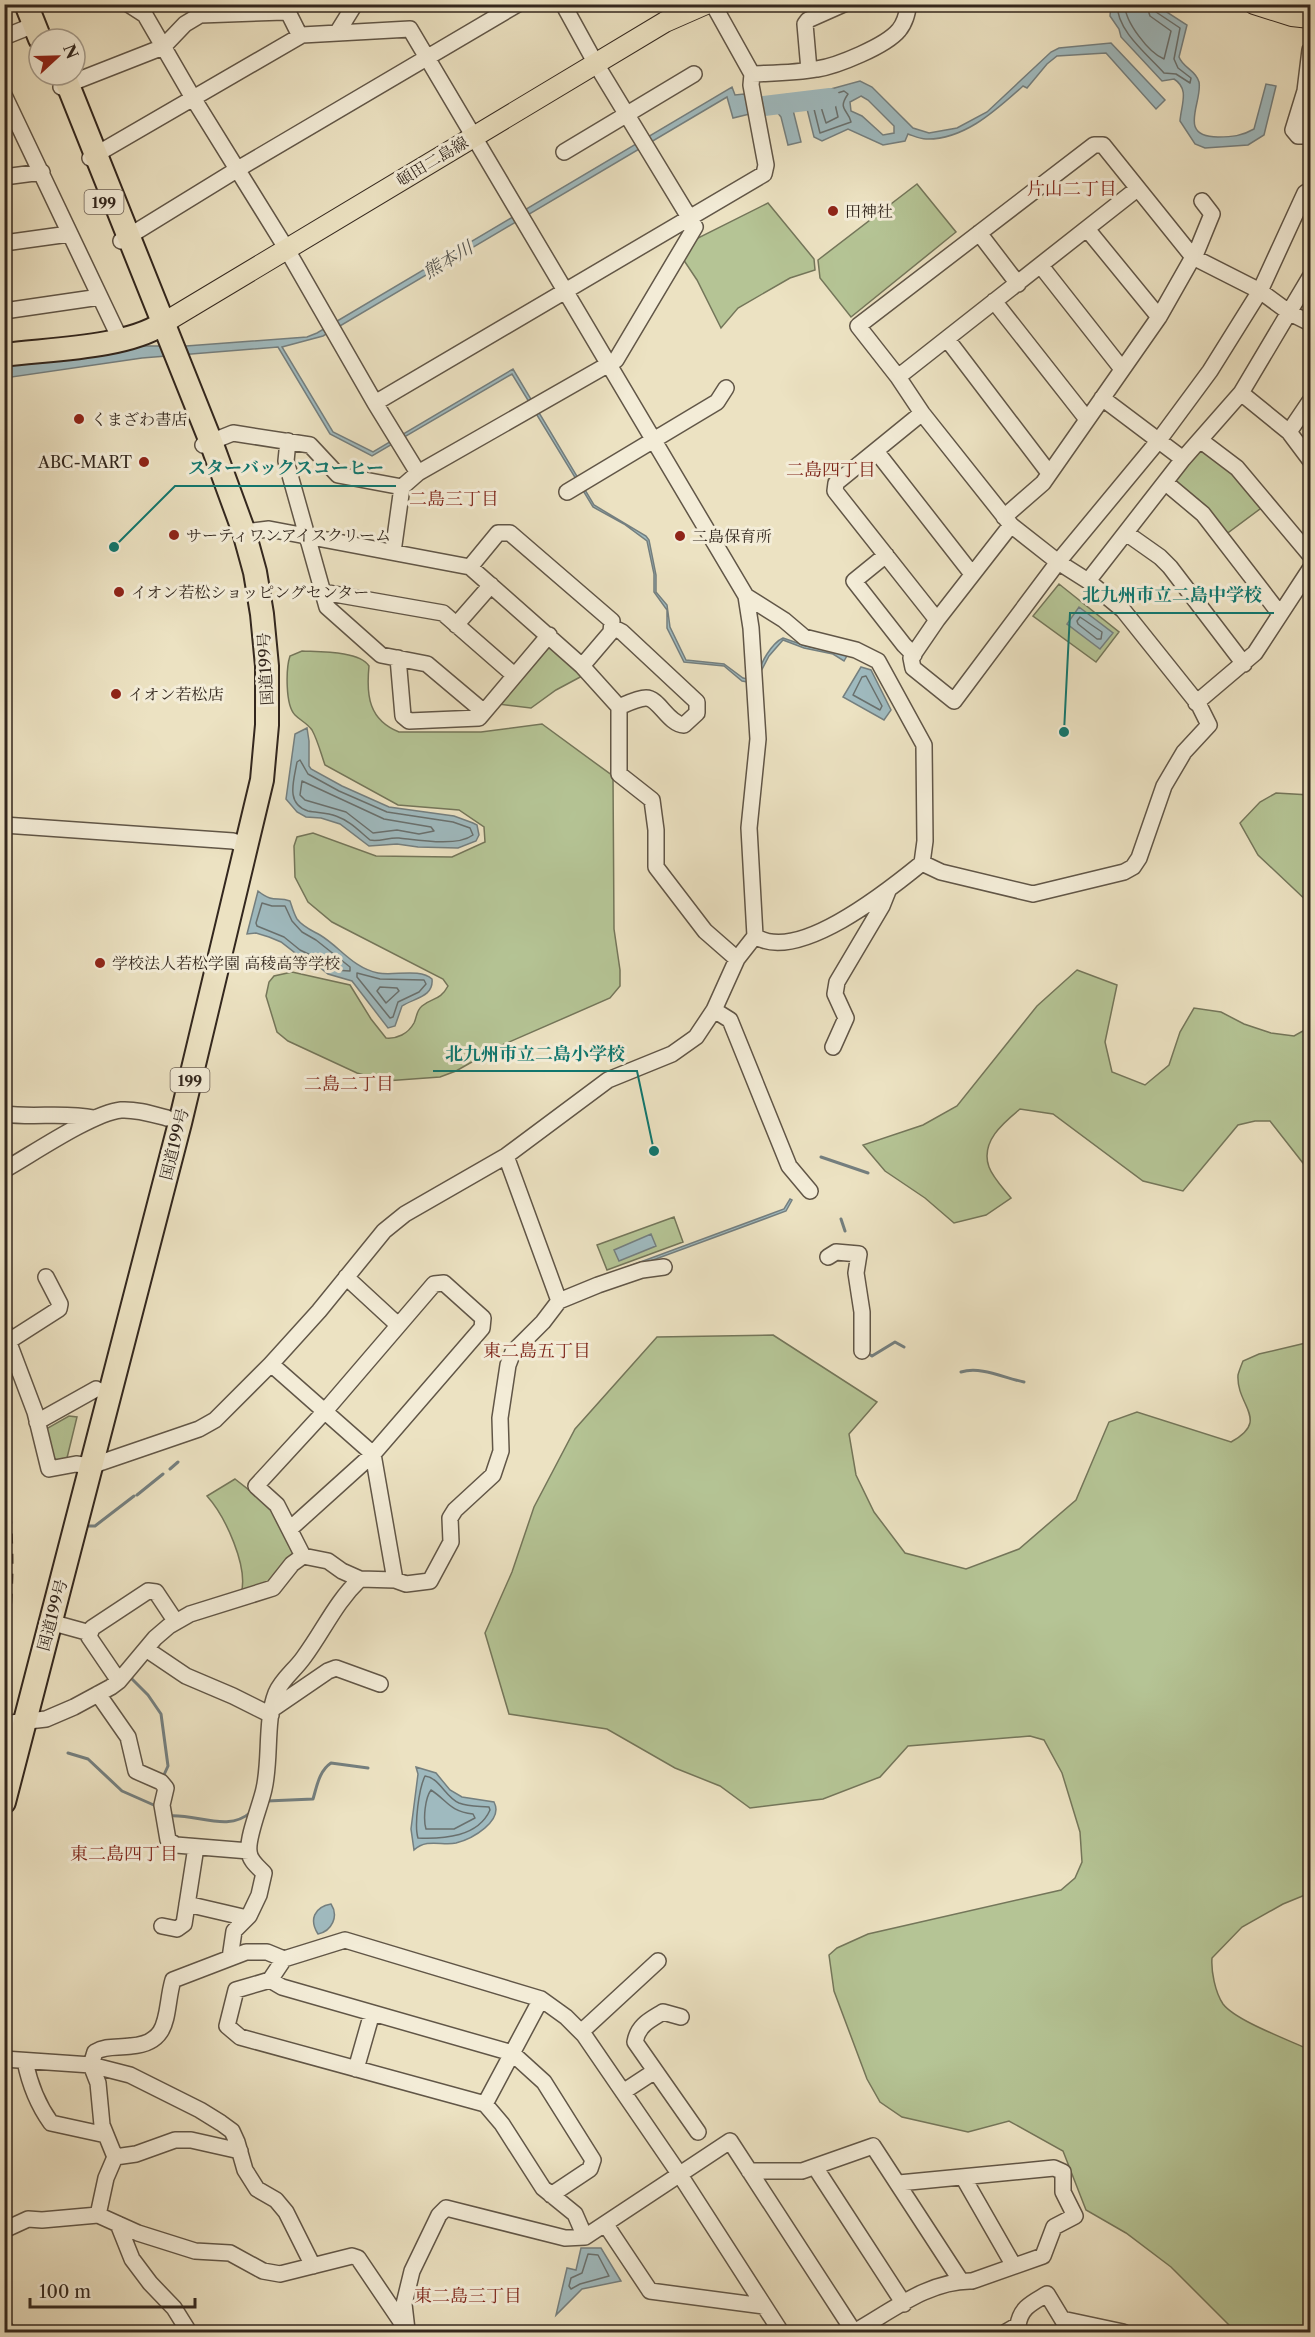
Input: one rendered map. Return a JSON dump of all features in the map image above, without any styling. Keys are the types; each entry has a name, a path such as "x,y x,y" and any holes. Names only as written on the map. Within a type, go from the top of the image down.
{"highway":[{"name":"199","path":"63,87 165,343"},
{"path":"4,355 121,341 165,343"},
{"name":"国道199号","path":"4,1750 17,1722 50,1622 83,1465 96,1389 240,843 262,780 267,725 267,666 255,572 244,532 165,343"},
{"name":"国道199号","path":"4,1802 17,1722 83,1465 180,1122 240,843 254,723 255,653 252,613 243,573 206,444"}],"main road":[{"name":"頓田二島線","path":"165,343 286,248 665,22 706,4"},
{"path":"1254,4 1292,16 1311,18"}],"street":[{"path":"128,4 145,15 193,98 286,248 418,473"},
{"path":"337,33 356,4"},
{"path":"123,239 518,4"},
{"path":"393,552 402,487 418,473 616,360 695,227 563,4"},
{"path":"375,403 764,174 766,170 751,85 752,74 713,4"},
{"path":"809,70 805,24 808,20 844,4"},
{"path":"752,74 809,70 836,65 881,43 898,31 906,18 909,4"},
{"path":"87,72 164,47 185,24 200,15 284,12 289,14 300,36"},
{"path":"4,37 37,22"},
{"path":"46,1277 60,1304 59,1309 7,1335 35,1412 49,1469 83,1465 199,1429 215,1420 271,1364 384,1231 405,1214 506,1156 608,1080 672,1054 696,1037 714,1010 736,959 755,936 749,828 758,739 751,628 746,596 410,29 300,36 91,157"},
{"path":"1311,50 1305,91 1293,130 1298,136 1305,136 1311,123"},
{"path":"564,152 694,74"},
{"path":"7,104 42,172 121,341"},
{"path":"922,863 941,872 1033,894 1124,872 1133,867 1139,858 1164,786 1184,752 1209,725 1196,704 1123,610 1007,521 922,413 898,377 858,326 1094,145 1103,145 1194,257 1260,291 1290,313 1311,323"},
{"path":"4,177 42,172"},
{"path":"898,377 1137,189"},
{"path":"1202,201 1212,214 1194,257 1159,317 1042,483 1007,521 911,658 913,668 954,701 1058,562 1159,440 1210,371 1260,291 1305,193 1311,190"},
{"path":"1087,229 1159,317"},
{"path":"979,233 1018,284"},
{"path":"4,243 69,234"},
{"path":"1041,266 1122,369"},
{"path":"1088,581 1183,459 1240,393 1311,276"},
{"path":"4,311 100,297"},
{"path":"994,302 1086,418"},
{"path":"947,339 1049,473"},
{"path":"567,492 717,402 726,388"},
{"path":"1240,393 1289,432 1311,460"},
{"path":"1102,398 1183,459"},
{"path":"1289,432 1311,401"},
{"path":"922,413 836,483 835,490 937,620"},
{"path":"206,444 233,433 310,445 338,475 402,487"},
{"path":"1200,440 1237,468 1311,555"},
{"path":"288,441 286,461 327,607 381,655 427,664 484,712"},
{"path":"876,451 972,574"},
{"path":"1166,483 1203,514 1280,614"},
{"path":"244,532 269,530 470,567 549,635 582,666 619,707 619,774 652,800 656,830 656,867 705,932 736,959"},
{"path":"470,567 498,533 510,533 612,621 610,632 582,666"},
{"path":"1126,533 1170,567 1244,664"},
{"path":"886,555 854,581 914,654"},
{"path":"1196,704 1255,653 1311,570"},
{"path":"456,625 491,585"},
{"path":"323,592 443,613 514,675"},
{"path":"746,596 784,620 804,637 856,650 878,661 924,745 925,840 922,863 888,891 829,927 787,942 765,943 755,936"},
{"path":"612,627 622,632 697,702 697,713 684,725 677,725 651,699 645,698 619,707"},
{"path":"398,658 403,716 409,721 479,718 549,635"},
{"path":"4,825 240,843"},
{"path":"833,1047 846,1018 835,994 837,982 882,906 888,891"},
{"path":"714,1010 730,1020 789,1166 810,1191"},
{"path":"4,1170 94,1118 118,1110 133,1110 167,1118"},
{"path":"4,1114 75,1114 94,1118"},
{"path":"506,1156 559,1301"},
{"path":"828,1257 836,1252 859,1254 856,1273 862,1312 862,1351"},
{"path":"17,1722 46,1719 98,1694 120,1681 155,1638 176,1622 190,1614 273,1588 292,1564 303,1556 328,1561 342,1571 360,1579 395,1580 406,1584 430,1581 451,1542 450,1518 455,1510 493,1475 501,1451 500,1418 508,1365 513,1352 543,1322 559,1301 642,1270 664,1267"},
{"path":"346,1277 399,1325"},
{"path":"291,1528 373,1454 482,1328 483,1318 444,1283 434,1284 325,1411 256,1486 278,1505 303,1556"},
{"path":"271,1364 373,1454 395,1580"},
{"path":"37,1422 96,1389"},
{"path":"230,1958 234,1931 247,1918 259,1895 264,1874 254,1862 249,1851 264,1787 271,1713 277,1693 312,1646 343,1595 360,1579"},
{"path":"120,1681 89,1637 92,1628 148,1591 156,1592 176,1622"},
{"path":"50,1622 90,1633"},
{"path":"146,1649 186,1677 271,1713"},
{"path":"271,1713 328,1671 336,1668 380,1684"},
{"path":"98,1694 129,1737 135,1771 161,1782 166,1788 162,1805 168,1840 176,1845 249,1851"},
{"path":"162,1926 177,1929 184,1924 196,1847"},
{"path":"187,1904 247,1918"},
{"path":"585,2237 575,2214 543,2188 502,2124 485,2104 240,2037 226,2026 236,1990 270,1980 284,1959 345,1940 541,1999 566,2017 581,2032 680,2175 781,2332"},
{"path":"98,2215 106,2178 115,2157 102,2126 98,2083 91,2065 95,2052 103,2047 147,2044 160,2034 166,2020 174,1980 230,1958 255,1951 267,1952 284,1959"},
{"path":"581,2032 658,1961"},
{"path":"270,1980 282,1987 512,2053 544,2082 593,2160 590,2169 551,2195"},
{"path":"485,2104 541,1999"},
{"path":"681,2017 663,2012 637,2031 635,2042 698,2132"},
{"path":"356,2069 372,2013"},
{"path":"4,2060 91,2065 130,2075 200,2110 232,2131 245,2170 257,2189 276,2200 286,2212 313,2266"},
{"path":"25,2061 36,2094 51,2123 106,2134"},
{"path":"623,2092 655,2071"},
{"path":"115,2157 136,2154 175,2140 191,2140 240,2151"},
{"path":"408,2331 404,2304 412,2271 439,2215 447,2208 565,2238 585,2237 730,2140 854,2332 930,2289 961,2281 972,2281 1043,2256 1054,2227 1075,2216 1063,2192 1063,2172 1054,2168 899,2183"},
{"path":"749,2171 802,2171 873,2146 961,2281"},
{"path":"815,2167 904,2304"},
{"path":"963,2177 1014,2266"},
{"path":"4,2229 28,2219 98,2215 138,2233 195,2251 230,2253 263,2271 280,2274 352,2256 358,2258 408,2331"},
{"path":"118,2224 132,2259 150,2283 174,2308 189,2332"},
{"path":"606,2225 650,2291 764,2306"},
{"path":"1006,2332 1018,2325 1019,2314 1024,2307 1047,2294 1066,2326 1123,2332"},
{"path":"4,2327 8,2332"}],"green space":[{"path":"917,184 956,232 851,317 820,278 818,260"},
{"path":"768,203 814,259 815,270 790,278 738,308 721,328 697,280 683,259 696,239"},
{"path":"1208,449 1236,473 1264,506 1225,535 1175,481 1199,450"},
{"path":"1059,584 1119,632 1096,662 1033,616"},
{"path":"553,646 584,675 556,690 531,708 498,704 547,647"},
{"path":"302,651 338,653 364,661 369,666 368,687 372,706 381,721 399,732 481,732 542,724 613,776 614,929 620,986 610,998 500,1046 456,1071 440,1077 385,1081 357,1073 288,1041 277,1032 266,996 269,982 274,976 292,972 350,985 386,1038 398,1037 405,1033 412,1027 420,1008 439,997 448,986 443,979 332,922 308,902 295,877 294,846 297,837 313,833 376,856 452,857 485,842 484,827 459,810 398,805 325,765 312,730 295,715 289,703 287,677 290,656"},
{"path":"1276,793 1310,795 1310,904 1258,855 1240,823 1260,802"},
{"path":"1077,970 1117,985 1105,1042 1112,1072 1145,1085 1169,1065 1180,1032 1194,1008 1221,1012 1244,1024 1271,1033 1294,1036 1310,1027 1310,1172 1270,1121 1255,1121 1238,1125 1183,1191 1143,1181 1053,1114 1020,1109 1000,1127 990,1141 987,1158 989,1167 1011,1198 986,1215 954,1223 925,1198 885,1171 863,1145 923,1125 957,1106 1037,1006"},
{"path":"674,1217 683,1242 607,1270 597,1245"},
{"path":"773,1335 877,1402 849,1434 856,1475 874,1512 905,1553 966,1569 1019,1549 1076,1500 1109,1422 1137,1412 1231,1442 1249,1427 1249,1412 1239,1386 1238,1375 1243,1361 1259,1354 1310,1342 1310,1893 1283,1904 1242,1927 1212,1958 1212,1963 1214,1981 1223,2004 1239,2017 1310,2050 1310,2332 1236,2332 1171,2267 1126,2233 1086,2210 1063,2151 1009,2121 968,2132 902,2117 880,2102 867,2079 834,1991 829,1955 837,1948 868,1934 1061,1890 1075,1878 1082,1862 1080,1832 1062,1773 1044,1740 1030,1736 908,1746 880,1777 823,1799 750,1808 720,1786 675,1768 607,1729 509,1714 485,1633 512,1572 534,1507 575,1429 657,1337"},
{"path":"69,1416 77,1417 66,1462 54,1459 46,1429"},
{"path":"235,1479 272,1508 297,1554 276,1581 241,1594 243,1583 239,1556 228,1529 207,1496"}],"water":[{"path":"1111,5 1156,5 1187,25 1179,57 1199,82 1194,117 1198,131 1205,135 1232,136 1254,129 1266,84 1276,86 1264,135 1248,145 1205,148 1195,144 1180,121 1183,92 1179,83 1174,79 1162,81 1121,37 1119,29 1110,16"},
{"path":"1111,43 1165,100 1156,109 1106,53 1057,56 1047,64 1027,88 1023,86 979,121 954,134 926,139 908,134 905,141 883,145 848,129 822,141 814,137 805,101 809,95 860,81 872,87 913,128 929,133 957,128 987,112 1051,52 1059,48","holes":["861,96 894,126 894,133 883,135 862,116 851,111 850,102"]},
{"path":"732,87 735,95 744,94 746,98 750,98 751,103 789,94 801,142 788,145 781,117 774,108 733,118 727,97 323,336 282,347 333,432 373,452 513,369 594,505 646,536 649,540 656,575 656,592 667,605 670,627 686,660 724,664 743,678 748,679 748,682 742,681 724,666 684,662 667,628 667,610 654,592 654,574 647,541 624,524 593,507 512,374 372,456 330,434 278,347 142,358 5,378 5,365 124,346 186,346 307,337 317,333"},
{"path":"1079,607 1113,633 1100,649 1067,624"},
{"path":"783,638 806,646 848,654 844,661 833,654 804,648 783,640 769,656 759,675 767,654"},
{"path":"861,667 871,670 891,710 884,720 843,697"},
{"path":"307,728 311,769 389,807 454,816 473,823 477,825 479,835 476,841 458,848 397,844 369,846 340,824 321,818 306,817 297,812 286,799 295,734"},
{"path":"258,891 272,899 290,901 296,917 302,924 361,967 384,974 414,973 427,976 432,979 430,990 402,1006 395,1026 388,1028 352,981 328,974 281,942 256,933 247,934"},
{"path":"790,1199 792,1200 786,1211 596,1281 597,1278 784,1209"},
{"path":"651,1234 656,1246 619,1261 614,1250"},
{"path":"416,1767 436,1773 450,1790 462,1797 494,1802 495,1816 491,1822 478,1833 463,1841 451,1844 424,1844 414,1850 411,1829 418,1774"},
{"path":"331,1904 334,1913 333,1922 327,1930 318,1934 314,1924 315,1915 321,1908"},
{"path":"581,2248 601,2248 621,2281 582,2289 556,2315 567,2268 576,2270"}],"waterway":[{"name":"熊本川","path":"764,106 830,98"},
{"path":"821,1157 868,1173"},
{"path":"841,1219 845,1231"},
{"path":"867,1353 872,1356 895,1342 904,1347"},
{"path":"961,1372 984,1371 1024,1382"},
{"path":"170,1469 178,1462"},
{"path":"137,1495 163,1474"},
{"path":"88,1526 95,1526 134,1496"},
{"path":"130,1677 148,1695 161,1714 168,1766 163,1777"},
{"path":"68,1753 88,1759 122,1791 156,1806"},
{"path":"267,1801 313,1799 321,1774 331,1763 368,1768"},
{"path":"168,1816 222,1822 242,1818 251,1812"}],"railway":[{"path":"4,1454 12,1557 12,1583 4,1659"}],"place":[{"name":"田神社","path":"833,211"},
{"name":"くまざわ書店","path":"79,419"},
{"name":"ABC-MART","path":"144,462"},
{"name":"サーティワンアイスクリーム","path":"174,535"},
{"name":"二島保育所","path":"680,536"},
{"name":"スターバックスコーヒー","path":"114,547"},
{"name":"イオン若松ショッピングセンター","path":"119,592"},
{"name":"イオン若松店","path":"116,694"},
{"name":"北九州市立二島中学校","path":"1064,732"},
{"name":"学校法人若松学園 高稜高等学校","path":"100,963"},
{"name":"北九州市立二島小学校","path":"654,1151"}],"district":[{"name":"片山二丁目","path":"1072,189"},
{"name":"二島四丁目","path":"831,470"},
{"name":"二島三丁目","path":"454,499"},
{"name":"二島二丁目","path":"349,1084"},
{"name":"東二島五丁目","path":"537,1351"},
{"name":"東二島四丁目","path":"124,1854"},
{"name":"東二島三丁目","path":"468,2296"}]}
